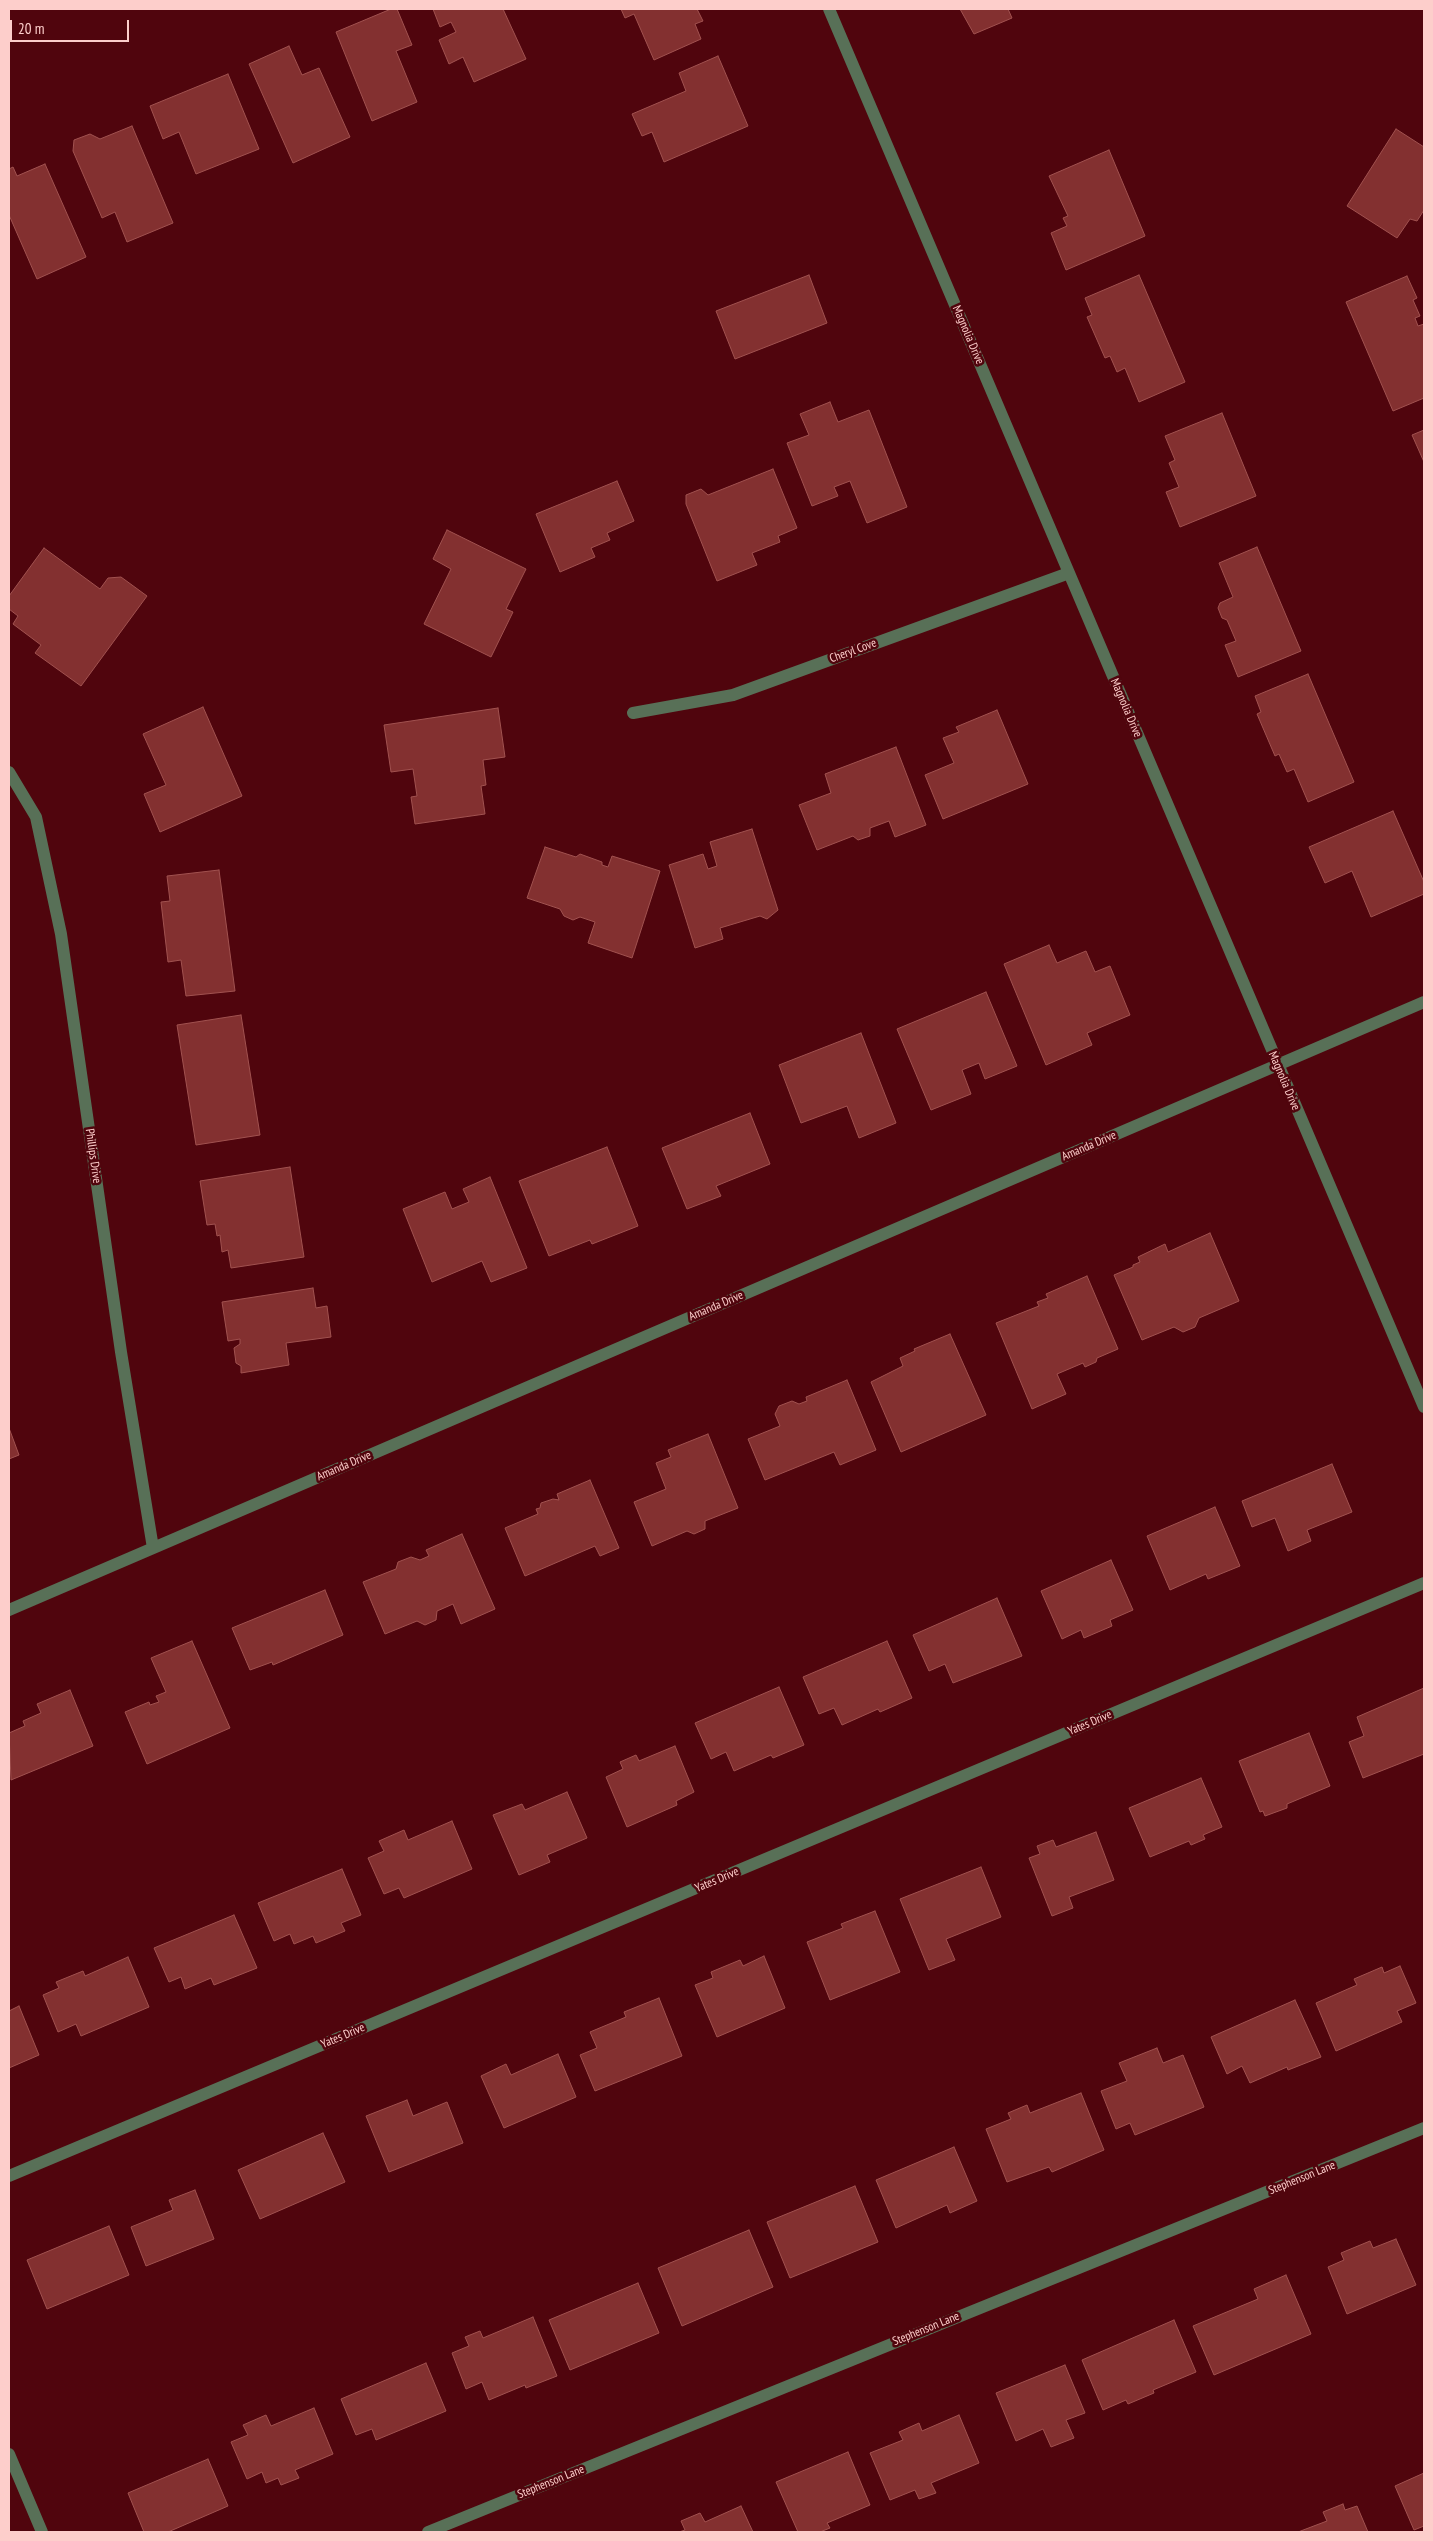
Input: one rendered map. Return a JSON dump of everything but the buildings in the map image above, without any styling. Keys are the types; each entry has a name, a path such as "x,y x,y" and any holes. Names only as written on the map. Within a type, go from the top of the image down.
{"street":[{"name":"Magnolia Drive","path":"829,9 1424,1407"},
{"name":"Cheryl Cove","path":"633,713 733,695 1069,573"},
{"name":"Phillips Drive","path":"9,772 36,817 61,934 119,1342 153,1548"},
{"name":"Amanda Drive","path":"9,1610 1424,1002"},
{"name":"Yates Drive","path":"9,2176 1424,1583"},
{"name":"Stephenson Lane","path":"428,2532 1424,2128"},
{"path":"9,2454 42,2532"}]}
